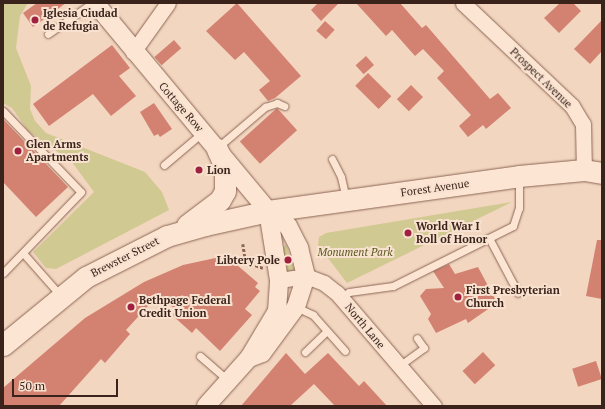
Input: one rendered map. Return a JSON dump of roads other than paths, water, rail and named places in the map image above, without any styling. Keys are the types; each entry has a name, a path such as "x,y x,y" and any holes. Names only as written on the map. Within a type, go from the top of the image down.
{"main road":[{"path":"167,236 207,211 223,195 225,167 217,149"},
{"name":"Forest Avenue","path":"268,211 519,176 593,172"},
{"name":"Brewster Street","path":"3,345 60,295 86,277 167,236 268,211"}],"street":[{"name":"Cottage Row","path":"95,3 133,52 203,132 268,211 288,226 299,248 306,276"},
{"path":"133,52 168,3"},
{"name":"Prospect Avenue","path":"463,3 572,106 583,124 593,172"},
{"path":"206,406 250,358 276,311 268,211"},
{"path":"250,358 262,353 296,307 306,276 274,273"},
{"name":"North Lane","path":"306,276 324,283 341,297 398,366 434,406"}],"lane":[{"path":"48,34 92,3"},
{"path":"217,149 265,107 284,106"},
{"path":"3,111 81,192 3,273"},
{"path":"164,165 203,132"},
{"path":"332,159 342,177 346,200"},
{"path":"341,297 348,292 393,286 513,226 519,208 519,176"},
{"path":"489,238 518,293"},
{"path":"23,253 60,295"},
{"path":"296,307 313,315 345,351"},
{"path":"305,352 327,331"},
{"path":"398,366 424,348 417,338"},
{"path":"200,356 229,381"}],"place":[{"name":"Iglesia Ciudad de Refugia","path":"35,20"},
{"name":"Glen Arms Apartments","path":"18,151"},
{"name":"Lion","path":"199,170"},
{"name":"World War I Roll of Honor","path":"408,233"},
{"name":"Libtery Pole","path":"288,260"},
{"name":"First Presbyterian Church","path":"458,297"},
{"name":"Bethpage Federal Credit Union","path":"131,307"}],"park label":[{"name":"Monument Park","path":"355,252"}]}
